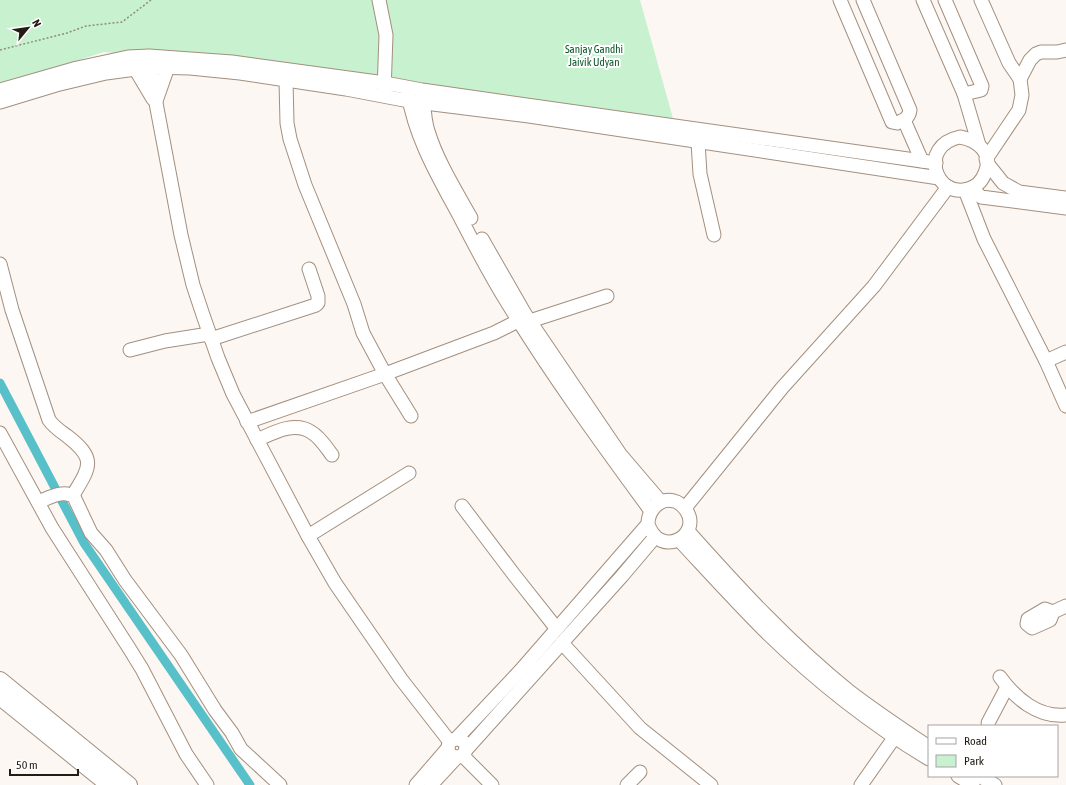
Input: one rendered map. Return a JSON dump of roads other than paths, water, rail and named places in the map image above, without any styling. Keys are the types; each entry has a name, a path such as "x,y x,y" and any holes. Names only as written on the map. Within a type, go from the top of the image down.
{"main road":[{"path":"0,680 129,785"},
{"path":"0,697 109,785"}],"street":[{"path":"379,0 386,35 384,97"},
{"path":"840,0 892,122 897,123 904,120 909,115 910,110 863,0"},
{"path":"923,0 964,94 979,144 985,153 987,161 986,171 983,178 978,184 968,189 956,190 943,182 936,173 936,154 942,145 950,139 960,137 970,139 979,144"},
{"path":"945,0 982,86 980,90 964,94"},
{"path":"981,0 1009,63 1020,79 1022,95 1021,105 987,161"},
{"path":"1020,79 1026,66 1036,54 1045,51 1064,52"},
{"path":"128,57 156,103"},
{"path":"0,90 77,68 128,57 150,62 170,63 232,62 385,83 408,88 423,96 529,116 943,182"},
{"path":"0,102 80,78 135,69 150,62"},
{"path":"150,62 156,103 181,235 193,286 210,336 233,394 308,536 335,583 401,679 457,749 492,785"},
{"path":"170,63 190,68 240,73 346,89 410,101 423,96 936,163"},
{"path":"156,103 170,63"},
{"path":"956,75 975,67"},
{"path":"286,81 287,123 290,139 305,185 354,304 363,333 385,374 411,416"},
{"path":"408,88 416,125 426,151 502,294 524,321 620,454 661,502"},
{"path":"884,103 903,95"},
{"path":"423,96 428,131 438,154 524,321 586,422 651,511"},
{"path":"904,120 922,161"},
{"path":"698,142 700,174 714,235"},
{"path":"987,161 1002,183 1019,192 1066,198"},
{"path":"685,508 782,388 874,286 943,182"},
{"path":"968,189 981,197 1066,208"},
{"path":"968,189 984,239 1046,361 1066,406"},
{"path":"0,264 12,310 49,420 56,428 80,447 88,460 87,472 63,495 38,502"},
{"path":"130,350 165,341 210,336 316,305 318,303 318,296 309,269"},
{"path":"247,422 385,374 524,321 607,296"},
{"path":"1046,361 1066,352"},
{"path":"257,440 286,429 295,427 303,428 318,438 332,455"},
{"path":"0,433 68,554 129,648 186,754 207,785"},
{"path":"308,536 409,474"},
{"path":"63,495 75,498 91,534 106,550 125,580 181,655 241,749 280,785"},
{"path":"674,501 685,508 690,519 683,535 673,542 666,542 655,537 650,531 648,517 651,511 661,502 674,501"},
{"path":"462,506 514,576 557,629"},
{"path":"431,785 457,749 521,670 648,524"},
{"path":"683,535 764,630 792,656 819,680 894,738 928,758"},
{"path":"683,535 727,575 786,635 849,691 928,746"},
{"path":"416,785 457,749 562,643 655,537"},
{"path":"1053,612 1066,606"},
{"path":"562,643 640,728 711,785"},
{"path":"988,723 1003,682 1015,696 1028,705 1051,714 1066,715"},
{"path":"861,785 894,738"},
{"path":"627,785 640,772"},
{"path":"960,777 973,785"},
{"path":"981,777 995,785"}],"waterway":[{"path":"0,383 84,543 250,785"}],"park label":[{"name":"Sanjay Gandhi Jaivik Udyan","path":"594,55"}]}
